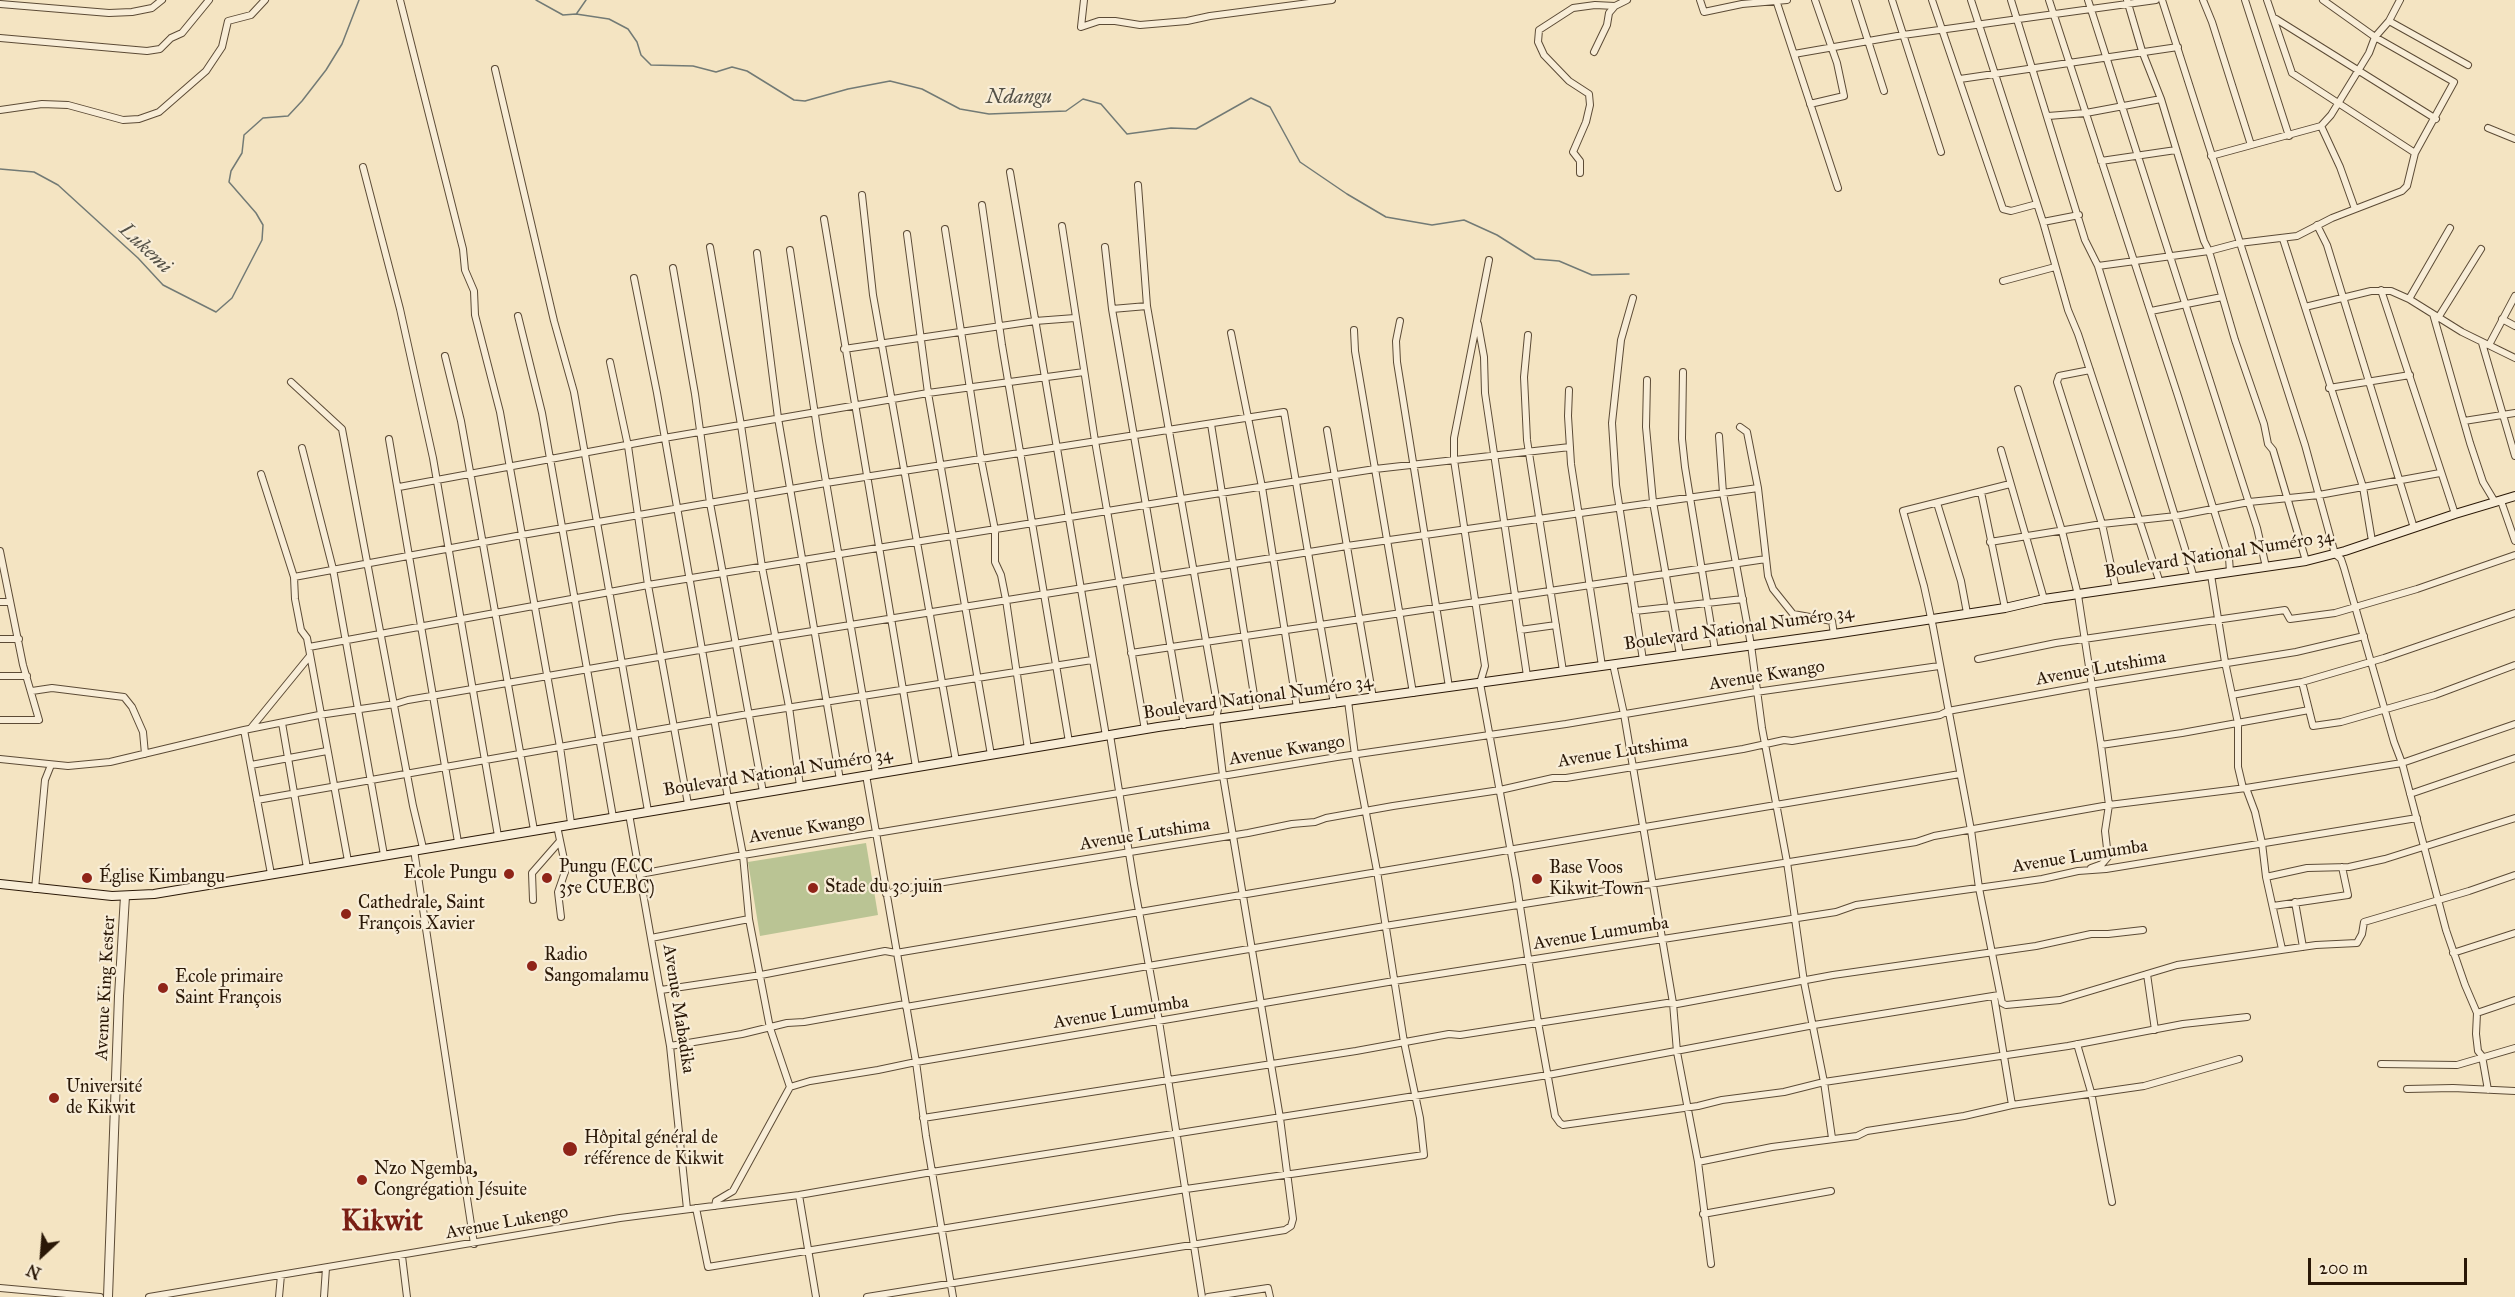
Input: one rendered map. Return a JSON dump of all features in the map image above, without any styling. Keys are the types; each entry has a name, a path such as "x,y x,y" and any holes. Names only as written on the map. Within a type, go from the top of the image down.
{"main road":[{"name":"Boulevard National Numéro 34","path":"0,884 125,896 154,894 572,823 1216,719 1834,634 2005,608 2044,599 2306,561 2335,554 2515,496"}],"street":[{"path":"0,4 109,13 152,8 162,0"},
{"path":"0,38 147,51 160,49 171,38 182,33 209,0"},
{"path":"0,110 42,104 68,105 123,120 140,119 159,112 206,71 222,47 228,21 251,15 265,0"},
{"path":"400,0 463,249 465,270 474,291 475,315 500,412 572,823"},
{"path":"1083,0 1082,27 1099,21 1140,25 1158,24 1287,4 1332,0"},
{"path":"1594,52 1607,25 1609,13 1615,6 1627,0"},
{"path":"1700,0 1704,12 1741,2 1787,0"},
{"path":"1776,0 1838,188"},
{"path":"1810,104 1844,96 1832,47 1815,0"},
{"path":"1855,0 1884,91"},
{"path":"1892,0 1941,152"},
{"path":"1932,0 2002,209 2011,211 2037,204"},
{"path":"1971,0 2043,222 2055,267 2160,583"},
{"path":"2011,0 2085,240 2098,266 2194,578"},
{"path":"2049,0 2214,509 2229,558 2230,572"},
{"path":"2088,0 2135,153 2139,157 2249,502 2264,551 2266,567"},
{"path":"1794,54 2127,1 2156,0"},
{"path":"2162,0 2239,243 2262,307 2335,554 2340,558 2344,568 2356,607 2402,763 2453,953 2478,1013 2476,1034 2478,1051 2482,1056 2488,1090"},
{"path":"2203,0 2251,145"},
{"path":"2245,0 2289,136"},
{"path":"2267,0 2276,19 2282,46 2292,73 2415,153"},
{"path":"2098,266 2210,251 2239,243 2297,236 2317,225 2402,191 2407,186 2415,153 2436,119 2454,82 2375,37 2323,0"},
{"path":"2127,1 2204,241 2210,251 2222,297 2306,561"},
{"path":"2211,156 2321,126 2338,104 2369,52 2375,37 2389,21 2399,1"},
{"path":"1580,173 1580,161 1573,152 1586,122 1590,105 1589,94 1569,81 1548,59 1540,47 1539,32 1540,28 1573,9 1595,5 1615,6"},
{"path":"2276,19 2436,119"},
{"path":"2389,21 2468,65"},
{"path":"1960,79 2178,47"},
{"path":"495,69 554,321 574,392 648,811"},
{"path":"2048,116 2086,113 2160,99"},
{"path":"2321,126 2340,167 2355,209"},
{"path":"2488,128 2515,139"},
{"path":"2101,161 2176,150"},
{"path":"363,167 400,309 436,482 498,836"},
{"path":"1010,172 1092,660 1119,792 1159,1021 1202,1297"},
{"path":"867,1297 1284,1230 1292,1226 1280,1118 1223,776 1216,719 1218,709 1147,306 1138,185"},
{"path":"862,195 869,268 956,761"},
{"path":"982,206 1008,382 1069,742"},
{"path":"2043,222 2079,215"},
{"path":"824,219 916,767"},
{"path":"2317,225 2327,245 2344,298 2414,528"},
{"path":"1062,226 1095,441 1145,730"},
{"path":"2409,299 2450,228"},
{"path":"945,229 981,459 995,530 995,562 1001,575 1006,600 1028,749"},
{"path":"906,234 928,393 991,755"},
{"path":"2283,239 2329,388 2363,487 2372,541"},
{"path":"710,247 741,425 762,567 789,707 800,786"},
{"path":"1105,248 1112,309 1184,725"},
{"path":"2481,249 2435,316 2483,482 2498,501 2515,541"},
{"path":"790,250 814,412 876,773"},
{"path":"757,253 778,418 840,780"},
{"path":"1489,260 1454,438 1454,460 1485,666 1480,682 1491,734 1538,1022 1556,1116 1563,1125 1784,1092 1824,1082 2247,1017"},
{"path":"2003,281 2055,267"},
{"path":"673,268 710,503 763,792"},
{"path":"634,278 714,720 742,855 749,920 770,1028 790,1087 733,1191 716,1201 715,1206"},
{"path":"2305,307 2381,290 2399,293 2482,343 2515,357"},
{"path":"2381,290 2455,514"},
{"path":"2489,345 2515,296"},
{"path":"2151,311 2222,297"},
{"path":"1633,298 1621,340 1611,423 1619,506 1642,660"},
{"path":"1112,309 1147,306"},
{"path":"518,316 532,367 550,461 613,817"},
{"path":"844,349 1035,321 1075,318"},
{"path":"2502,319 2515,326"},
{"path":"1400,321 1396,341 1397,362 1449,687"},
{"path":"1477,322 1483,343 1485,393 1527,676"},
{"path":"1354,330 1355,351 1413,693"},
{"path":"1231,333 1262,487 1298,708"},
{"path":"1528,335 1524,377 1530,452 1563,671"},
{"path":"2482,343 2515,456"},
{"path":"445,356 461,422 484,542 534,830"},
{"path":"610,362 628,446 660,657 688,804"},
{"path":"2090,370 2059,376 2057,382 2102,524 2116,589"},
{"path":"399,488 778,418 928,393 1084,372"},
{"path":"1683,372 1682,439 1689,496 1715,650"},
{"path":"2329,388 2410,375"},
{"path":"1647,380 1646,427 1653,502 1680,655"},
{"path":"291,382 342,429 407,774 474,1244"},
{"path":"2018,389 2062,531 2078,595 2109,805 2105,831 2108,857 2103,864 2078,871"},
{"path":"1569,390 1570,447 1602,666"},
{"path":"294,577 750,495 1284,412 1334,704"},
{"path":"2464,421 2515,413"},
{"path":"1211,424 1257,714"},
{"path":"1740,428 1747,432 1758,488 1766,559 1773,589 1788,611 1801,617 1832,621 1834,634"},
{"path":"1327,430 1373,698"},
{"path":"1719,436 1724,493 1751,645 1756,692 1787,862 1804,982 1814,1025 1832,1138"},
{"path":"389,439 399,488 420,626 447,767 458,842"},
{"path":"309,647 648,585 953,535 1375,469 1570,447"},
{"path":"302,448 333,569 360,709 384,855"},
{"path":"2001,450 2044,599"},
{"path":"1990,542 2102,524 2176,516 2249,502 2319,495 2440,473"},
{"path":"261,474 294,577 294,599 301,630 307,638 309,647 348,861"},
{"path":"2010,484 1903,511 1924,586 1971,830 1979,888 1992,952 2012,1105"},
{"path":"0,759 68,766 110,762 247,729 320,715 929,611 1044,595 1347,546 1758,488"},
{"path":"1981,492 2005,608"},
{"path":"1937,503 1961,581 1967,613"},
{"path":"0,551 39,720 0,720"},
{"path":"1978,659 2084,639 2284,610 2290,619 2335,613 2417,589 2515,555"},
{"path":"1131,653 1549,589 1766,559"},
{"path":"2211,575 2225,662 2238,723 2238,767 2244,788 2255,812 2282,949"},
{"path":"1635,611 1671,605 1743,599"},
{"path":"0,602 10,602"},
{"path":"2232,695 2302,682 2372,661 2515,612"},
{"path":"1520,630 1556,626"},
{"name":"Avenue Lutshima","path":"886,894 914,887 1500,790 1553,778 1566,778 1940,715 1948,711 2090,685 2296,652 2364,636"},
{"path":"0,639 19,639"},
{"path":"271,874 251,765 247,729 309,657"},
{"path":"257,800 789,707 1092,660"},
{"path":"1613,664 1624,714 1673,1003 1677,1052 1698,1162 1711,1264"},
{"path":"2302,682 2313,726 2341,722 2435,695 2515,665"},
{"name":"Avenue Kwango","path":"640,874 1119,792 1566,724 1756,692 1939,666"},
{"path":"0,676 27,676"},
{"path":"32,691 52,688 124,697 132,707 143,732 145,754"},
{"path":"696,1208 708,1267 807,1249 1186,1189 1424,1155 1420,1118 1404,1042 1377,871 1355,755 1348,701"},
{"path":"2101,745 2309,710"},
{"path":"282,723 307,868"},
{"path":"670,1046 1652,882 1916,842 2109,805 2244,788 2402,763 2515,724"},
{"path":"251,765 327,751"},
{"path":"2410,794 2515,758"},
{"path":"35,889 45,780 51,765"},
{"path":"661,990 760,975 885,951 896,953 1140,910 1960,774"},
{"path":"866,775 916,1062 953,1297"},
{"name":"Avenue Mabadika","path":"629,814 670,1046 687,1209"},
{"name":"Avenue Lumumba","path":"790,1087 810,1081 916,1062 1394,981 1836,912 1856,905 2042,879 2078,871 2106,869 2417,818"},
{"path":"2266,877 2307,868 2342,867 2385,859 2423,845 2481,830 2515,818"},
{"path":"557,826 566,869 558,892 561,917"},
{"path":"533,900 532,873 560,841"},
{"path":"2273,906 2348,895 2342,867"},
{"path":"1997,995 2006,1005 2048,1003 2080,996 2177,965 2282,949 2357,943 2362,934 2364,922 2469,891 2515,874"},
{"name":"Avenue King Kester","path":"108,1297 125,896"},
{"path":"2295,902 2303,947"},
{"path":"651,938 749,920"},
{"path":"923,1118 1168,1078 1673,1003 1804,982 1833,975 2036,946 2091,934 2143,930"},
{"path":"2453,953 2515,933"},
{"path":"2147,974 2155,1030"},
{"name":"Avenue Lukengo","path":"149,1297 612,1220 799,1195 1548,1075 1814,1025 1997,995"},
{"path":"2478,1013 2515,1000"},
{"path":"2077,1044 2091,1092 2112,1202"},
{"path":"2381,1064 2457,1065 2515,1048"},
{"path":"1698,1162 1832,1138 1857,1136 1867,1131 1886,1127 1964,1116 2012,1105 2144,1086 2239,1059"},
{"path":"2407,1089 2515,1091"},
{"path":"1703,1215 1831,1191"},
{"path":"799,1195 816,1297"},
{"path":"402,1256 407,1297"},
{"path":"324,1297 326,1268"},
{"path":"279,1297 281,1275"},
{"path":"0,1288 100,1297"},
{"path":"1208,1297 1268,1288 1270,1297"}],"green space":[{"name":"Stade du 30 juin","path":"866,843 878,915 760,936 748,862"}],"waterway":[{"name":"Lukemi","path":"0,169 34,172 58,185 138,258 163,285 216,312 232,298 262,240 263,225 256,213 229,182 231,171 242,153 244,135 263,118 288,116 302,101 326,70 342,44 359,0"},
{"name":"Ndangu","path":"536,0 563,15 576,14 609,19 628,29 637,42 641,55 651,65 693,66 716,72 732,67 747,71 794,100 805,101 848,89 890,81 922,89 960,109 989,114 1066,111 1083,99 1101,104 1127,134 1171,128 1196,129 1251,98 1270,107 1300,162 1386,217 1432,225 1464,220 1497,235 1535,259 1559,261 1592,275 1629,274"},
{"name":"Lukemi","path":"577,13 586,0"}],"place":[{"name":"Ecole Pungu","path":"509,874"},
{"name":"Église Kimbangu","path":"87,878"},
{"name":"Pungu (ECC 35e CUEBC)","path":"547,878"},
{"name":"Base Voos Kikwit Town","path":"1537,879"},
{"name":"Stade du 30 juin","path":"813,888"},
{"name":"Cathedrale, Saint François Xavier","path":"346,914"},
{"name":"Radio Sangomalamu","path":"532,966"},
{"name":"Ecole primaire Saint François","path":"163,988"},
{"name":"Université de Kikwit","path":"54,1098"},
{"name":"Hôpital général de référence de Kikwit","path":"570,1149"},
{"name":"Nzo Ngemba, Congrégation Jésuite","path":"362,1180"}],"district":[{"name":"Kikwit","path":"382,1223"}]}
